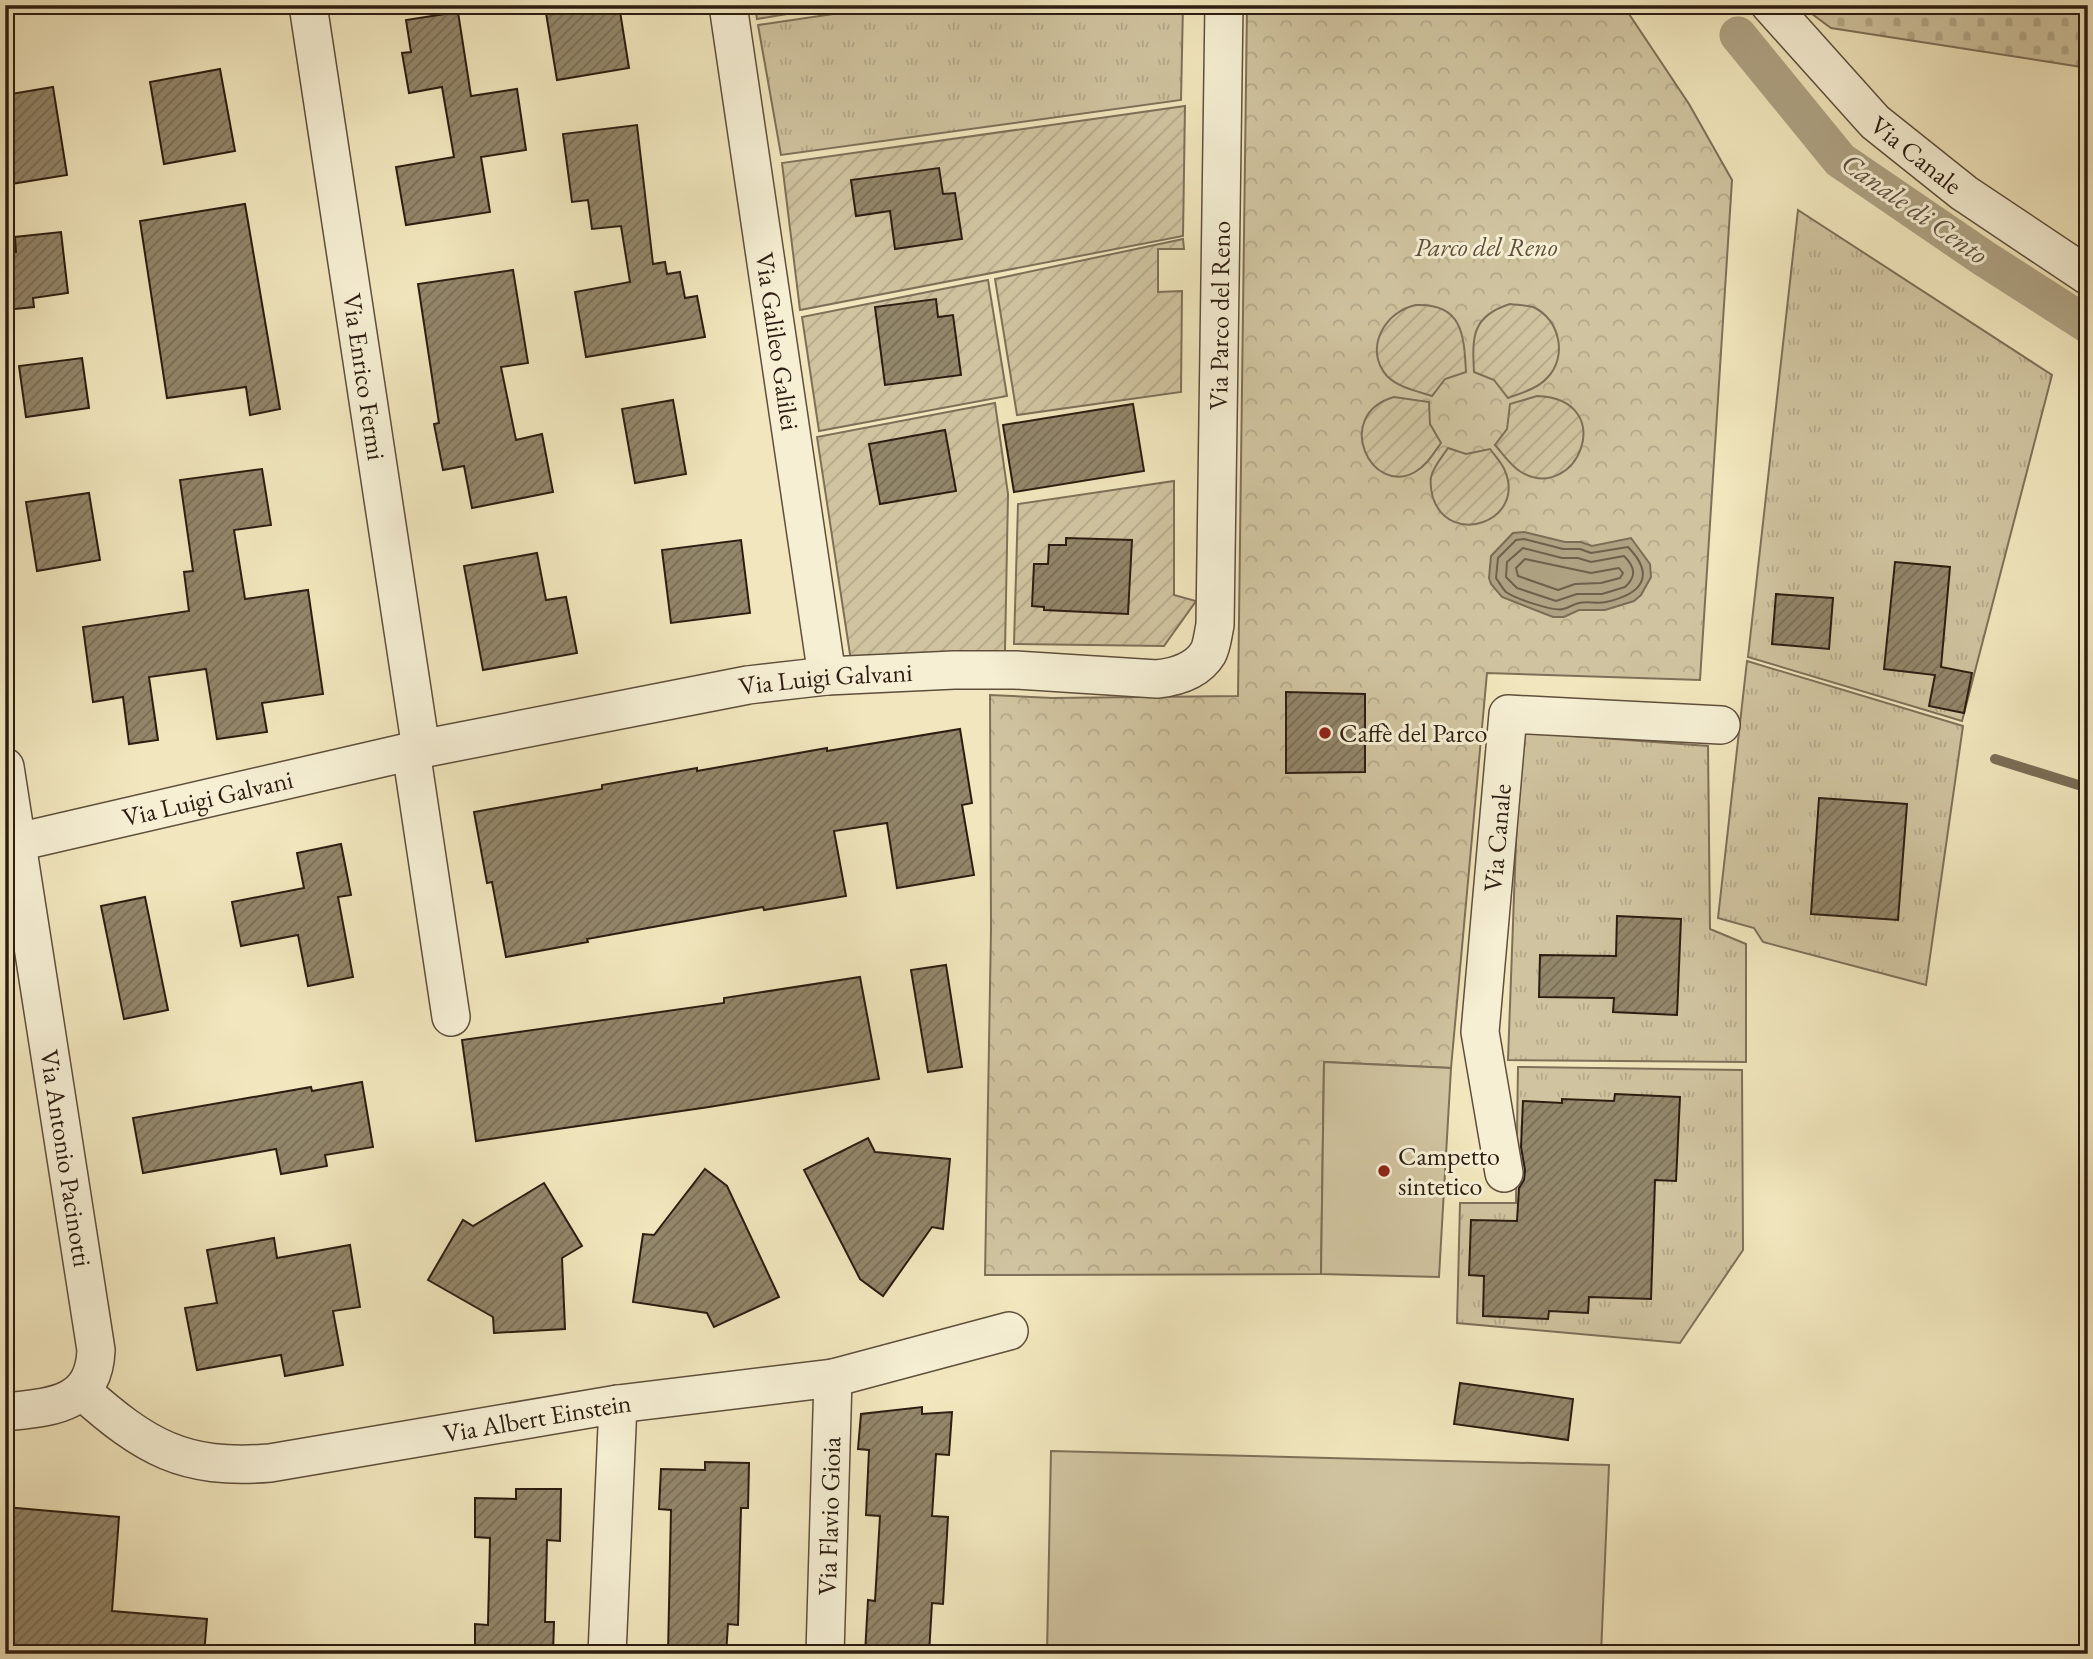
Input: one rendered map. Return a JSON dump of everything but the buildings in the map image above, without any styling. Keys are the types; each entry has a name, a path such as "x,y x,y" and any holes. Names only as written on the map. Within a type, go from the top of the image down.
{"street":[{"name":"Via Enrico Fermi","path":"308,5 416,750"},
{"name":"Via Galileo Galilei","path":"728,5 827,676"},
{"name":"Via Parco del Reno","path":"1215,625 1224,5"},
{"name":"Via Canale","path":"1770,5 1875,122 1964,193 2088,276"},
{"name":"Via Luigi Galvani","path":"11,844 416,750 748,685 827,676 954,670 1015,670 1157,679 1172,677 1185,673 1208,653 1215,625"},
{"name":"Via Canale","path":"1504,1174 1480,1032 1508,714 1721,725"},
{"path":"416,750 451,1017"},
{"name":"Via Antonio Pacinotti","path":"5,767 11,844 96,1350 96,1368 91,1381 82,1391"},
{"name":"Via Albert Einstein","path":"82,1391 115,1420 149,1444 197,1461 242,1465 270,1463 618,1404 833,1378 1009,1331"},
{"name":"Via Flavio Gioia","path":"825,1654 833,1378"},
{"path":"5,1412 53,1405 82,1391"},
{"path":"607,1654 618,1404"}],"green space":[{"path":"755,5 840,5 757,19"},
{"path":"894,5 1183,5 1181,100 781,155 758,25"},
{"name":"Parco del Reno","path":"1247,5 1623,5 1689,104 1732,180 1700,680 1487,673 1451,1068 1324,1062 1321,1274 985,1275 991,929 990,695 1052,698 1238,696"},
{"path":"1800,5 2088,5 2088,68 1831,28"},
{"path":"1185,106 1183,236 800,310 782,163"},
{"path":"1798,210 2052,375 1962,721 1748,657"},
{"path":"1183,239 1184,249 1158,249 1158,292 1182,291 1181,392 1017,415 995,279"},
{"path":"988,280 1007,396 819,431 802,317"},
{"path":"1510,304 1533,307 1550,320 1555,329 1559,349 1554,369 1543,382 1508,398 1494,380 1474,372 1473,348 1481,321 1497,309"},
{"path":"1416,305 1443,310 1452,316 1462,334 1466,372 1445,379 1432,396 1408,389 1392,380 1380,365 1377,354 1377,343 1387,323 1395,315"},
{"path":"1537,396 1562,401 1577,414 1583,430 1581,448 1573,463 1559,474 1541,478 1521,472 1495,445 1507,429 1510,404"},
{"path":"1394,397 1429,402 1430,424 1441,443 1419,469 1399,477 1384,473 1373,464 1365,451 1362,435 1365,420 1375,406"},
{"path":"995,403 1008,494 1005,651 851,661 817,437"},
{"path":"1448,448 1466,454 1490,449 1500,462 1509,489 1505,503 1496,515 1469,525 1454,522 1442,513 1433,498 1431,480 1436,465"},
{"path":"1174,481 1174,595 1196,601 1164,646 1014,644 1018,504"},
{"path":"1747,661 1963,726 1926,985 1763,942 1754,928 1718,918"},
{"path":"1520,732 1708,746 1710,929 1746,944 1746,1062 1508,1060"},
{"name":"Campetto sintetico","path":"1324,1062 1451,1068 1439,1277 1321,1274"},
{"path":"1518,1067 1742,1070 1743,1250 1680,1343 1457,1323 1460,1203 1516,1203"},
{"path":"1051,1451 1609,1465 1601,1654 1047,1654"}],"water":[{"path":"1524,532 1592,546 1631,538 1650,564 1651,577 1641,595 1634,601 1605,610 1579,610 1564,617 1553,617 1502,597 1491,584 1491,556 1513,533"}],"waterway":[{"name":"Canale di Cento","path":"1738,35 1840,160 1985,259 2088,325"},
{"path":"1995,759 2088,788"}],"place":[{"name":"Caffè del Parco","path":"1325,733"},
{"name":"Campetto sintetico","path":"1384,1171"}]}
